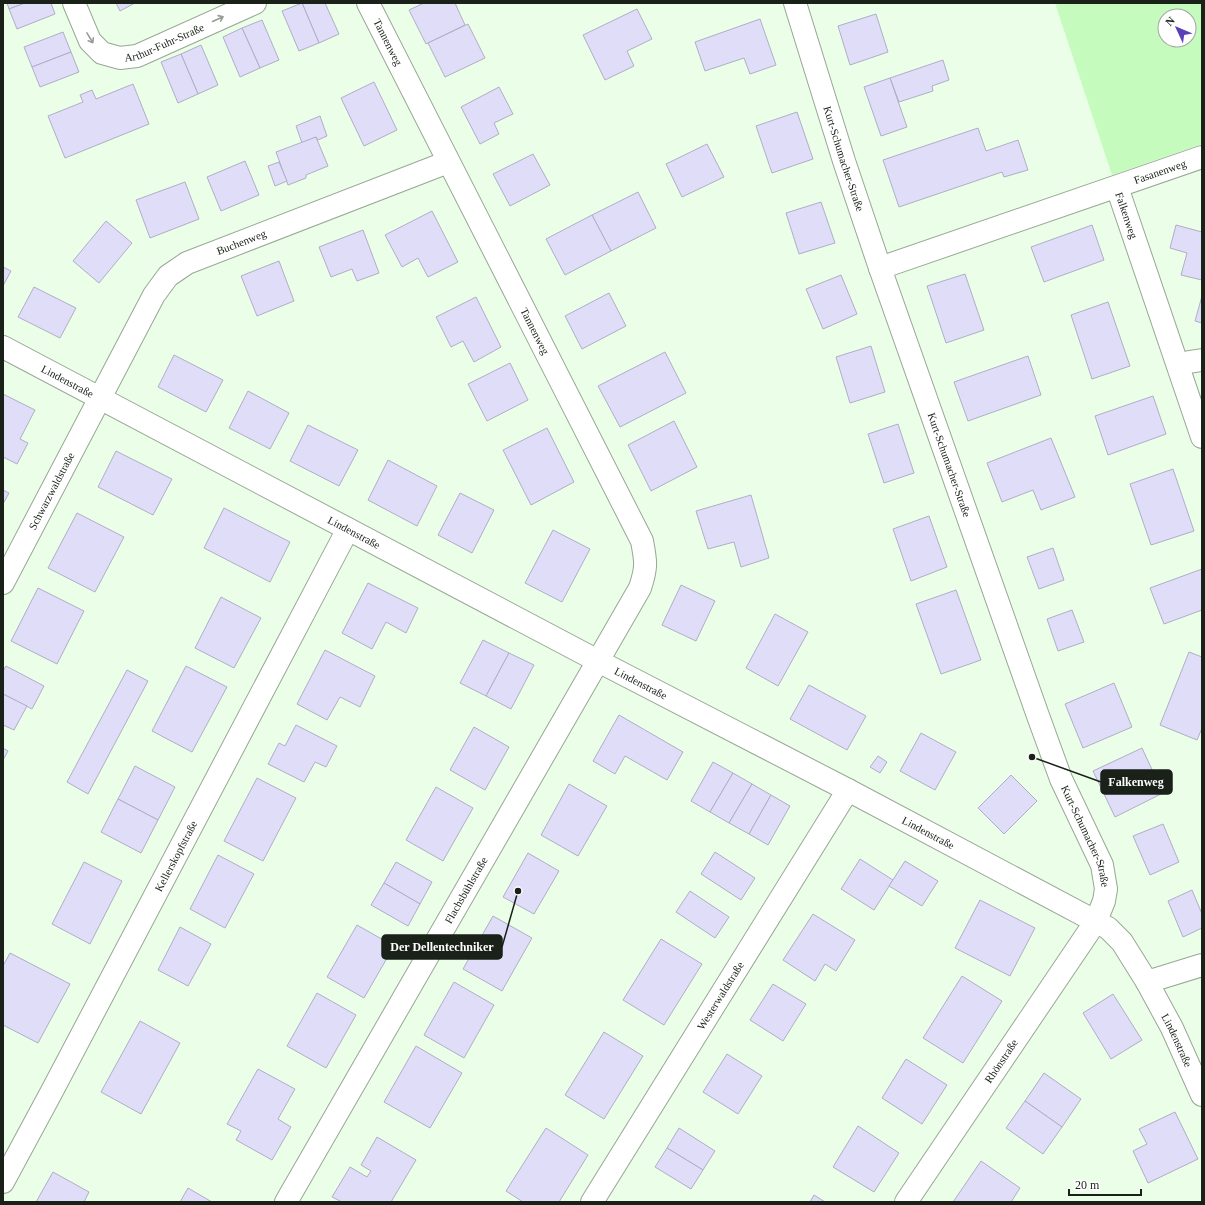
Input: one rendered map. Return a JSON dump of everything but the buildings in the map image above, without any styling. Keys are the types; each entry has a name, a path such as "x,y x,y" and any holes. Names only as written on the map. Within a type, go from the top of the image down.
{"street":[{"name":"Arthur-Fuhr-Straße","path":"74,3 90,41 102,53 120,58 137,56 255,3"},
{"name":"Tannenweg","path":"368,3 642,541 646,559 645,571 640,588 598,661"},
{"name":"Kurt-Schumacher-Straße","path":"795,3 880,268 1061,779 1102,865 1106,888 1104,901 1096,921"},
{"name":"Fasanenweg","path":"1117,187 1202,157"},
{"name":"Buchenweg","path":"100,398 154,295 168,276 187,263 448,162"},
{"name":"Falkenweg","path":"880,268 1117,187 1202,437"},
{"name":"Lindenstraße","path":"3,347 1108,928 1122,942 1147,982 1172,1028 1202,1096"},
{"path":"1178,365 1202,360"},
{"name":"Schwarzwaldstraße","path":"3,583 100,398"},
{"name":"Kellerskopfstraße","path":"3,1182 62,1073 348,529"},
{"name":"Flachsbühlstraße","path":"286,1202 598,661"},
{"name":"Westerwaldstraße","path":"592,1202 848,790"},
{"name":"Rhönstraße","path":"906,1202 1096,921"},
{"path":"1147,982 1202,966"}],"green space":[{"path":"1055,3 1202,3 1202,144 1112,175"}],"place":[{"name":"Falkenweg","path":"1032,757"},
{"name":"Der Dellentechniker","path":"518,891"}]}
